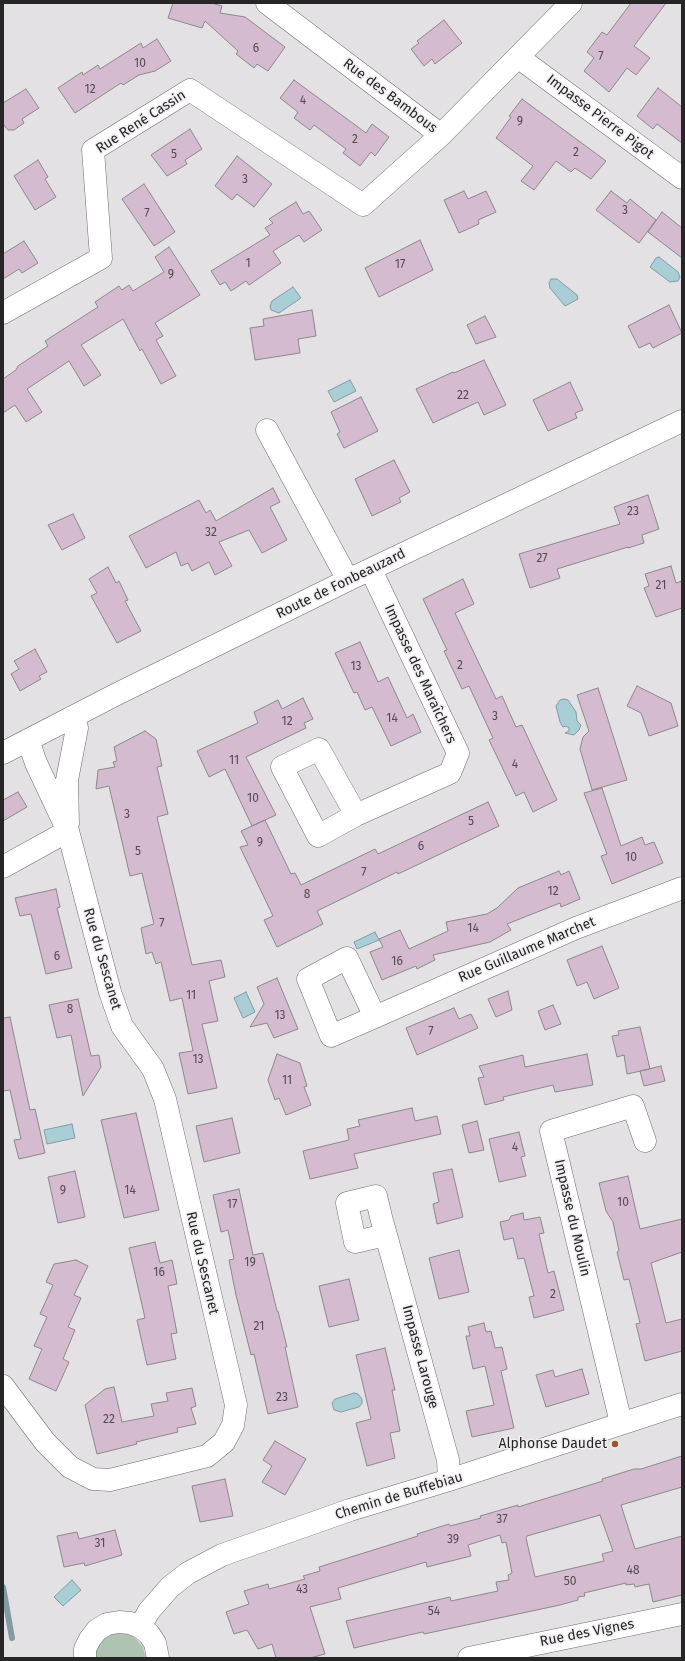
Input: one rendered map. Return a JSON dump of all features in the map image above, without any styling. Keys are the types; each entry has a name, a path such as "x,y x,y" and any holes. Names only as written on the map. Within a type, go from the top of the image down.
{"street":[{"name":"Rue des Bambous","path":"267,3 441,135 571,3"},
{"name":"Impasse Pierre Pigot","path":"520,55 526,63 682,178"},
{"name":"Rue René Cassin","path":"3,313 101,258 93,150 190,90 363,205 441,135"},
{"name":"Route de Fonbeauzard","path":"3,753 72,717 348,580 682,421"},
{"path":"267,430 348,580"},
{"name":"Impasse des Maraîchers","path":"356,815 450,773 458,753 371,570"},
{"name":"Rue du Sescanet","path":"68,832 67,780 77,728 72,717"},
{"name":"Rue du Sescanet","path":"3,1386 45,1442 70,1467 93,1479 110,1480 207,1456 224,1442 233,1425 236,1405 165,1099 153,1069 122,1026 110,992 68,832 36,763 28,740"},
{"path":"3,868 68,832"},
{"name":"Rue Guillaume Marchet","path":"375,1017 576,928 682,888"},
{"name":"Impasse du Moulin","path":"621,1423 551,1131 633,1106 645,1140"},
{"name":"Impasse Larouge","path":"386,1235 448,1460 450,1480"},
{"name":"Chemin de Buffebiau","path":"140,1627 149,1611 170,1587 188,1572 222,1555 350,1510 450,1480 682,1404"},
{"name":"Rue des Vignes","path":"469,1658 682,1614"},
{"path":"85,1658 85,1650 90,1639 97,1630 107,1624 119,1622 130,1623 140,1627 149,1634 154,1643 158,1658"}],"green space":[{"path":"113,1633 125,1633 135,1638 143,1647 146,1658 93,1658 95,1649 102,1639"}],"water":[{"path":"659,257 678,272 680,277 678,281 670,282 650,267 656,258"},
{"path":"551,279 557,279 577,295 578,299 565,306 550,288 549,283"},
{"path":"293,287 301,298 279,313 271,310 270,306 272,301"},
{"path":"350,380 356,391 334,402 328,391"},
{"path":"560,700 568,700 576,712 577,721 581,725 579,730 574,735 565,733 569,731 569,728 566,726 563,727 560,722 556,706"},
{"path":"375,932 379,940 357,949 354,942"},
{"path":"246,992 255,1012 243,1018 234,998"},
{"path":"72,1124 75,1138 47,1144 44,1130"},
{"path":"354,1393 358,1394 362,1399 362,1403 359,1407 341,1412 334,1410 332,1403 335,1399"},
{"path":"72,1580 81,1590 63,1606 54,1597"}],"building":[{"path":"173,3 212,3 222,6 220,13 245,17 285,47 268,71 257,64 254,68 236,54 238,51 205,21 202,28 168,18"},
{"path":"631,3 666,3 634,46 650,58 636,75 627,68 609,92 584,71 594,58 587,52 602,32 607,35"},
{"path":"444,20 462,43 435,64 432,59 424,66 411,49 419,43 417,41"},
{"path":"157,39 171,61 155,71 139,75 123,85 121,83 75,113 58,88 82,72 83,75 98,65 100,69 141,43 143,48"},
{"path":"294,80 366,133 372,124 389,137 375,156 371,152 360,166 343,153 346,149 314,125 310,130 294,118 298,112 280,98"},
{"path":"658,88 682,107 682,143 657,124 653,129 637,116"},
{"path":"26,89 39,108 22,119 24,123 14,130 8,130 3,124 3,103"},
{"path":"522,99 606,161 591,179 575,168 571,172 556,161 534,190 521,181 533,166 496,138 511,117 509,116"},
{"path":"190,129 202,149 185,160 187,164 167,176 151,155"},
{"path":"237,156 272,184 254,207 237,194 232,200 215,186"},
{"path":"38,160 48,177 45,179 56,197 35,210 14,176"},
{"path":"144,184 175,232 154,246 122,199"},
{"path":"464,191 468,199 486,191 496,212 478,220 479,224 459,233 444,200"},
{"path":"611,191 627,203 630,199 656,220 639,243 596,210"},
{"path":"296,202 303,214 309,211 322,230 304,242 299,235 273,251 281,263 249,285 246,281 231,291 225,282 220,285 211,271 270,235 265,228 273,223 269,219"},
{"path":"662,212 682,228 682,258 648,232"},
{"path":"420,240 433,270 379,297 365,268"},
{"path":"24,241 38,263 22,273 19,269 3,279 3,254"},
{"path":"169,247 200,295 155,323 163,336 156,340 176,376 161,384 142,349 140,351 123,319 81,345 101,375 84,386 69,361 27,389 42,412 26,422 15,405 3,413 3,379 16,370 18,366 48,346 45,341 98,307 95,302 119,286 122,290 129,285 133,291 164,272 155,257"},
{"path":"669,305 682,333 653,348 650,343 639,348 628,326"},
{"path":"312,310 316,336 298,339 300,353 255,360 250,328 264,326 263,319"},
{"path":"485,316 496,337 476,344 467,325"},
{"path":"484,360 506,405 484,415 478,402 433,423 416,389"},
{"path":"570,382 583,410 575,413 577,418 548,431 533,400"},
{"path":"361,397 378,431 344,448 337,434 340,432 331,412"},
{"path":"394,460 410,492 399,498 401,502 372,516 355,479"},
{"path":"273,488 280,502 270,507 287,540 262,553 249,530 219,542 232,566 215,575 209,562 192,571 188,563 181,566 176,552 146,568 129,536 199,500 206,513 210,510 216,521"},
{"path":"648,495 659,529 642,535 644,543 557,569 560,578 530,588 519,554 620,524 614,507"},
{"path":"73,514 85,538 62,550 48,525"},
{"path":"671,566 676,583 682,581 682,608 656,617 644,588 649,586 645,574"},
{"path":"108,567 116,583 119,581 128,600 125,601 141,631 117,643 91,596 97,593 89,579"},
{"path":"463,579 474,604 455,613 496,699 502,696 516,727 522,725 557,800 533,812 524,792 516,796 489,740 493,738 469,686 462,689 444,651 447,650 423,599"},
{"path":"360,642 378,682 388,677 407,718 413,714 421,732 391,746 372,707 365,710 357,692 354,693 335,653"},
{"path":"35,649 47,672 39,676 41,679 20,691 11,674 19,669 14,661"},
{"path":"637,686 671,703 678,726 649,736 641,713 627,706"},
{"path":"598,688 627,780 592,790 580,749 583,737 589,731 577,695"},
{"path":"303,698 313,719 304,723 306,728 246,757 276,815 252,826 225,769 209,777 197,751 258,723 254,712 278,700 282,709"},
{"path":"145,731 156,739 162,766 157,767 168,814 157,817 192,965 221,960 225,977 209,981 218,1021 202,1024 217,1088 188,1094 179,1053 193,1051 182,998 170,1001 161,962 156,964 152,952 146,954 141,928 154,924 142,873 130,876 109,786 96,789 98,770 115,767 113,762 117,761 114,747"},
{"path":"602,788 621,846 642,837 645,845 654,842 663,863 612,884 601,856 607,854 584,793"},
{"path":"18,792 27,807 3,821 3,800"},
{"path":"488,802 499,826 398,874 397,872 317,911 323,924 277,947 264,920 273,916 240,847 248,845 241,831 265,820 291,874 295,873 301,885 375,849 378,854"},
{"path":"559,871 561,875 569,871 580,899 561,907 560,903 507,924 511,930 490,942 433,955 435,960 417,969 416,966 382,980 370,952 383,947 379,939 400,930 409,949 448,931 446,922 487,914 497,908 518,888"},
{"path":"56,889 60,907 57,908 72,968 46,974 31,914 20,916 15,898"},
{"path":"602,946 619,988 594,999 587,982 577,986 567,960"},
{"path":"277,978 298,1029 274,1038 267,1023 250,1027 264,1004 257,987"},
{"path":"508,991 512,1010 496,1017 488,999"},
{"path":"78,999 91,1056 99,1055 101,1067 83,1096 71,1035 57,1038 49,1005"},
{"path":"553,1005 561,1024 545,1030 538,1011"},
{"path":"454,1008 459,1019 471,1014 478,1028 417,1055 406,1028"},
{"path":"10,1017 30,1110 35,1109 45,1153 19,1159 14,1140 21,1139 10,1090 3,1091 3,1018"},
{"path":"640,1027 650,1069 627,1074 624,1055 617,1057 612,1036 619,1035 618,1031"},
{"path":"277,1054 300,1063 307,1086 304,1087 311,1105 286,1115 279,1098 275,1100 268,1080"},
{"path":"587,1054 593,1085 555,1092 553,1085 503,1097 504,1100 485,1105 478,1078 484,1077 479,1066 523,1055 525,1067"},
{"path":"661,1066 665,1081 644,1086 640,1071"},
{"path":"412,1108 415,1121 437,1116 441,1134 354,1154 358,1168 310,1179 303,1151 349,1140 347,1129 360,1126 358,1120"},
{"path":"136,1113 159,1210 124,1218 101,1120"},
{"path":"232,1118 240,1153 204,1162 196,1126"},
{"path":"477,1121 484,1150 469,1153 462,1125"},
{"path":"519,1132 525,1156 521,1157 526,1176 499,1182 489,1139"},
{"path":"452,1169 463,1217 437,1224 433,1204 439,1202 433,1173"},
{"path":"75,1171 85,1217 58,1223 48,1177"},
{"path":"628,1176 640,1229 682,1219 682,1252 651,1263 666,1323 682,1319 682,1351 645,1361 636,1324 640,1323 629,1279 624,1280 617,1252 619,1251 613,1222 606,1211 599,1183"},
{"path":"239,1189 253,1255 263,1253 287,1347 285,1347 298,1407 268,1414 254,1354 251,1355 236,1295 229,1260 234,1259 228,1230 221,1232 213,1195"},
{"path":"523,1213 524,1220 540,1217 544,1233 539,1234 548,1273 554,1271 564,1310 534,1318 529,1297 534,1296 524,1258 518,1259 513,1238 504,1240 500,1222 509,1220 511,1216"},
{"path":"155,1242 160,1263 172,1260 177,1284 168,1286 177,1333 171,1334 176,1359 147,1365 137,1320 145,1318 129,1248"},
{"path":"459,1250 469,1292 439,1299 429,1258"},
{"path":"76,1260 88,1266 74,1295 81,1298 68,1327 75,1330 63,1359 69,1362 56,1391 29,1379 42,1349 34,1346 47,1317 40,1314 53,1285 46,1282 54,1264"},
{"path":"349,1279 359,1320 329,1327 319,1286"},
{"path":"484,1323 486,1332 491,1331 495,1348 502,1347 507,1369 501,1371 514,1428 472,1437 466,1411 494,1405 485,1366 473,1369 466,1336 470,1336 468,1327"},
{"path":"385,1348 395,1390 392,1390 400,1431 390,1433 395,1458 367,1466 356,1423 371,1419 356,1355"},
{"path":"582,1369 589,1394 546,1407 536,1375 553,1370 555,1377"},
{"path":"114,1387 122,1422 154,1416 151,1404 168,1401 166,1393 192,1388 196,1406 191,1408 196,1424 177,1428 178,1432 136,1442 137,1444 97,1454 85,1405 105,1389"},
{"path":"275,1441 306,1459 285,1495 262,1482 272,1466 263,1460"},
{"path":"682,1456 682,1487 621,1505 635,1549 682,1536 682,1595 653,1602 649,1584 635,1587 634,1584 626,1585 626,1583 584,1593 585,1596 578,1597 578,1600 560,1605 424,1634 423,1632 354,1648 346,1621 450,1597 451,1601 498,1591 496,1582 509,1580 508,1575 512,1573 506,1542 502,1543 500,1535 468,1545 471,1556 427,1567 426,1562 338,1588 341,1599 310,1607 325,1654 310,1658 276,1658 272,1644 258,1649 247,1630 234,1634 226,1612 249,1604 244,1591 268,1584 269,1589 305,1579 303,1576 320,1571 319,1567 418,1536 417,1534 449,1524 450,1526 481,1518 480,1516 518,1505 518,1507 603,1481 602,1479 634,1469 641,1469","holes":["600,1515 613,1551 602,1554 604,1561 535,1577 526,1538 527,1536"]},
{"path":"225,1479 233,1516 200,1522 192,1486"},
{"path":"115,1530 122,1555 85,1566 84,1563 64,1567 57,1536 77,1532 79,1539"}],"waterway":[{"path":"3,1587 12,1638"}],"place":[{"name":"Alphonse Daudet","path":"615,1444"}]}
